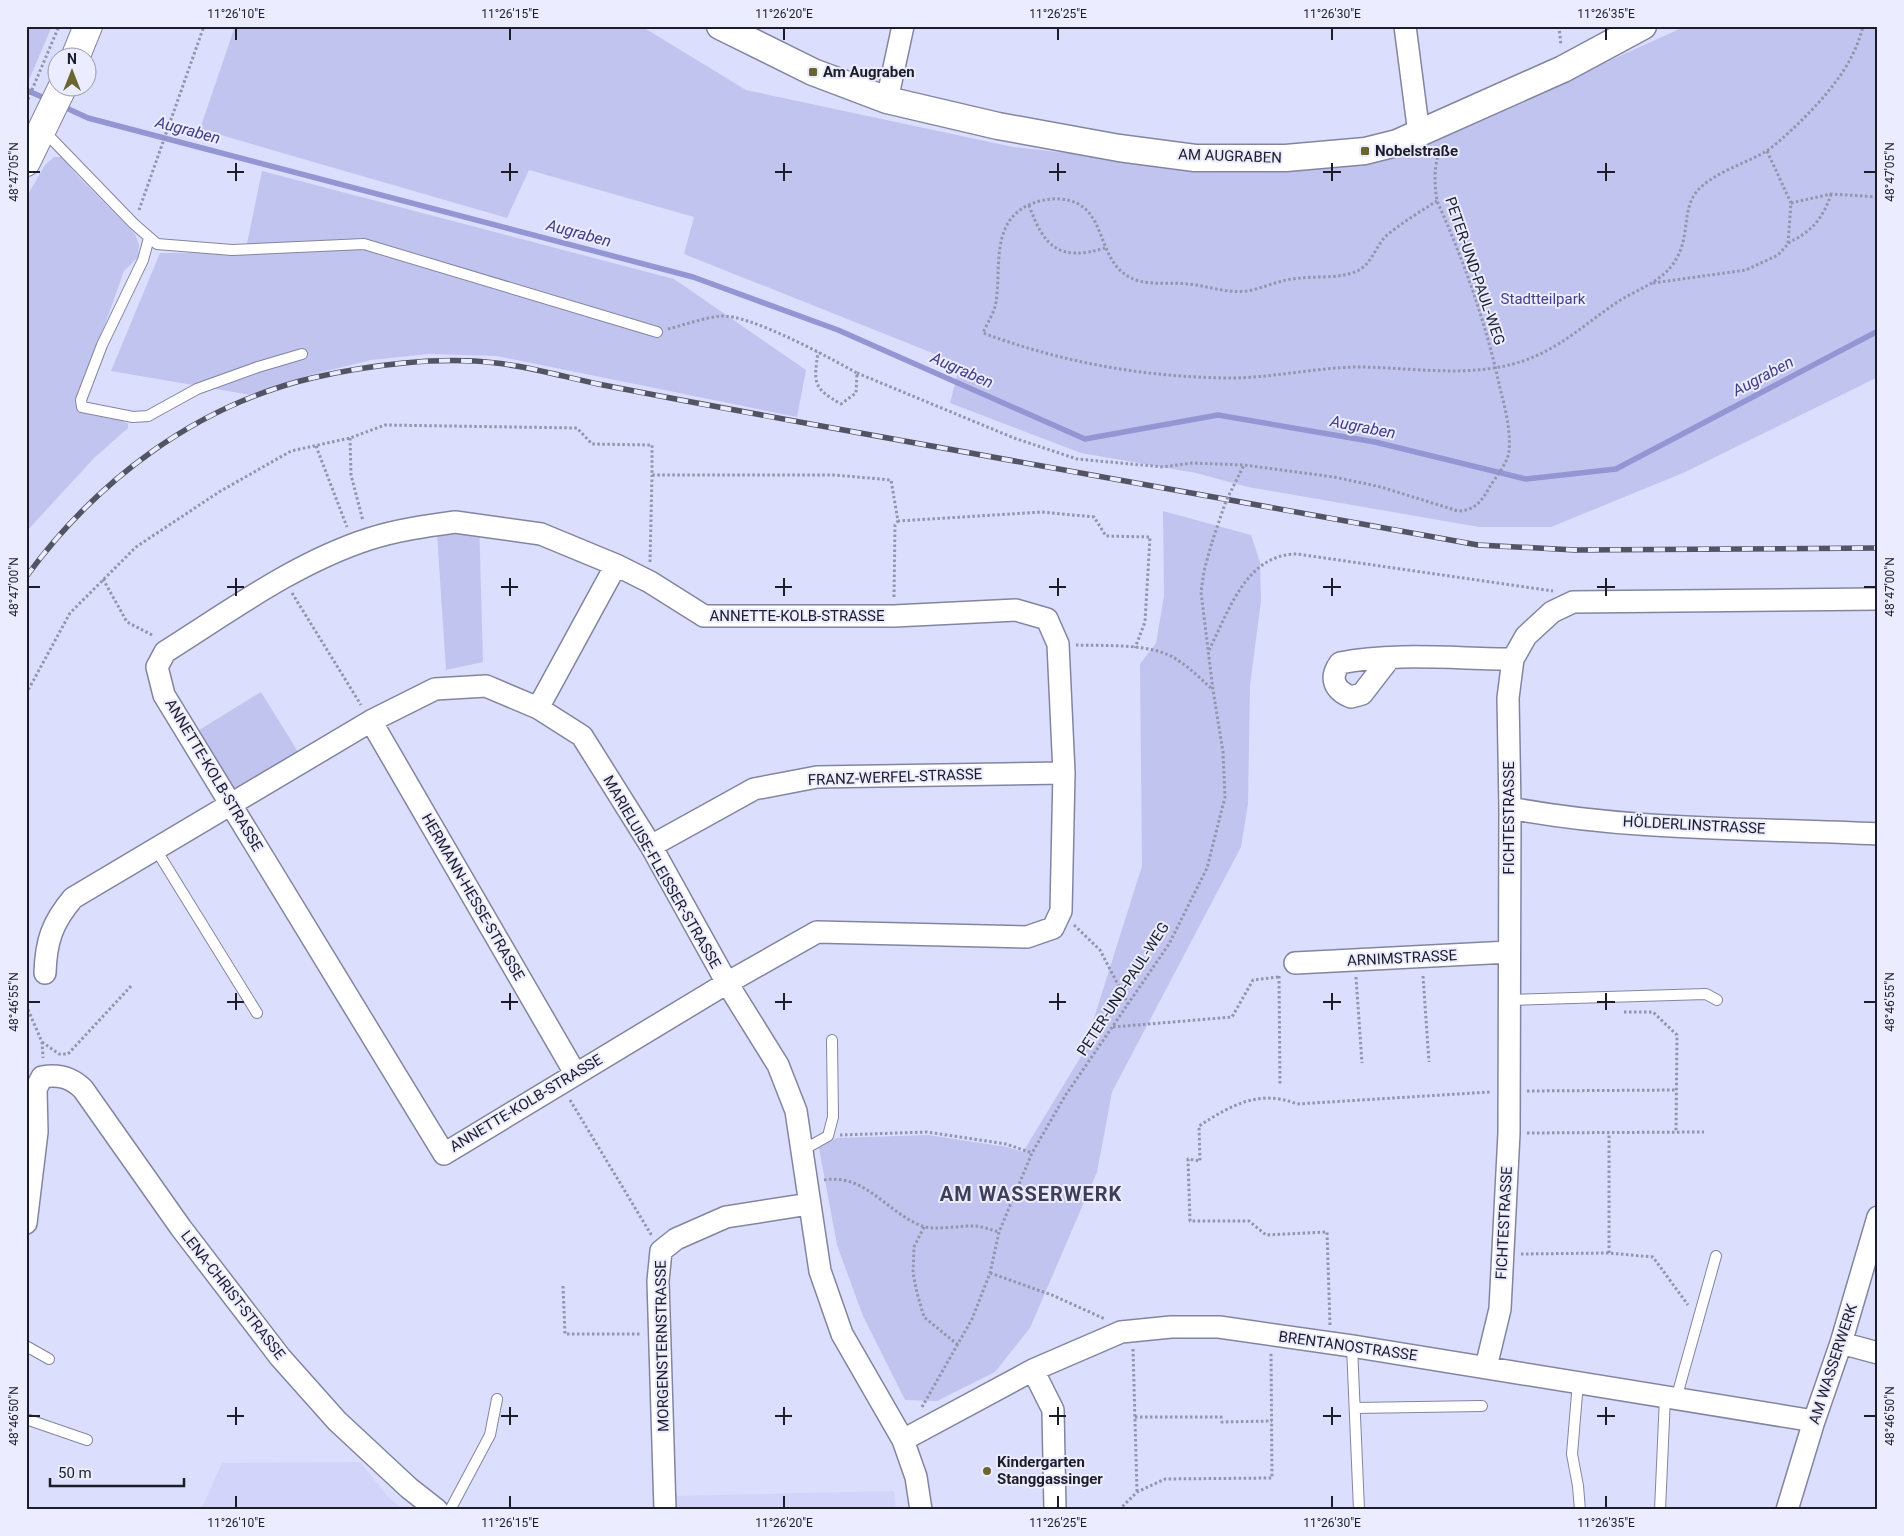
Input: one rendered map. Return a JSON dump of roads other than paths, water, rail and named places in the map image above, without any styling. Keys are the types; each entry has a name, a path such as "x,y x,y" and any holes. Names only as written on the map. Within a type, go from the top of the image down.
{"main road":[{"path":"79,48 88,26"},
{"path":"26,162 36,114 48,87"}],"street":[{"name":"AM AUGRABEN","path":"720,26 813,72 888,100 998,126 1119,148 1195,158 1286,158 1365,151 1397,143 1563,70 1643,26"},
{"path":"888,100 903,26"},
{"path":"1405,26 1430,130"},
{"name":"ANNETTE-KOLB-STRASSE","path":"455,522 541,534 616,565 650,582 704,616 894,616 1016,610 1047,620 1058,644 1064,773 1061,912 1053,928 1027,937 817,932 567,1078 444,1154 164,695 157,667 165,652 283,578 362,541 417,527 455,522"},
{"path":"538,708 616,565"},
{"name":"FICHTESTRASSE","path":"1486,1366 1500,1309 1509,1133 1510,808 1508,698 1513,659 1526,636 1552,612 1573,602 1878,599"},
{"path":"1389,659 1513,659"},
{"name":"MARIELUISE-FLEISSER-STRASSE","path":"45,973 48,942 53,926 61,912 73,898 371,721 435,689 486,686 538,708 582,736 651,846 727,983 778,1065 796,1111 820,1271 842,1334 903,1440 916,1477 921,1510"},
{"name":"HERMANN-HESSE-STRASSE","path":"371,721 567,1078"},
{"name":"FRANZ-WERFEL-STRASSE","path":"651,846 754,789 817,777 1064,773"},
{"name":"HÖLDERLINSTRASSE","path":"1510,808 1552,816 1664,825 1878,834"},
{"name":"ARNIMSTRASSE","path":"1295,963 1422,958 1509,952"},
{"name":"LENA-CHRIST-STRASSE","path":"31,1132 36,1089 39,1080 51,1075 69,1079 83,1089 181,1228 280,1357 337,1421 408,1488 437,1510"},
{"path":"26,1224 31,1132"},
{"name":"MORGENSTERNSTRASSE","path":"665,1510 658,1281 661,1251 676,1239 726,1217 808,1194"},
{"name":"AM WASSERWERK","path":"1787,1510 1814,1421 1842,1343 1878,1217"},
{"name":"BRENTANOSTRASSE","path":"903,1440 1033,1370 1127,1331 1171,1327 1218,1327 1352,1346 1486,1366 1814,1421"},
{"path":"1842,1343 1878,1353"},
{"path":"1033,1370 1053,1410 1055,1510"}],"lane":[{"path":"36,114 134,224 157,244 232,250 364,244 657,332"},
{"path":"149,238 143,260 102,345 81,400 82,407 134,417 148,416 197,389 258,367 302,354"},
{"path":"155,848 257,1013"},
{"path":"1508,1000 1706,994 1717,1000"},
{"path":"803,1150 828,1136 833,1117 832,1040"},
{"path":"1660,1510 1670,1398 1698,1318 1716,1256"},
{"path":"26,1346 49,1359"},
{"path":"1352,1346 1359,1510"},
{"path":"1578,1382 1572,1454 1580,1510"},
{"path":"450,1510 490,1435 497,1399"},
{"path":"1355,1408 1482,1406"},
{"path":"26,1419 87,1440"}],"waterway":[{"name":"Augraben","path":"26,90 49,100"},
{"name":"Augraben","path":"62,106 88,118 693,277 838,330 1085,439 1218,415 1375,442 1526,479 1616,469 1878,331"}],"railway":[{"path":"26,577 84,509 116,479 151,452 189,428 228,407 269,391 312,378 380,366 428,361 474,361 523,367 603,385 736,410 1478,545 1575,550 1878,548"}],"place":[{"name":"Am Augraben","path":"813,72"},
{"name":"Nobelstraße","path":"1365,151"},
{"name":"Kindergarten Stanggassinger","path":"987,1471"}],"district":[{"name":"AM WASSERWERK","path":"1031,1194"}],"park label":[{"name":"Stadtteilpark","path":"1543,299"}]}
